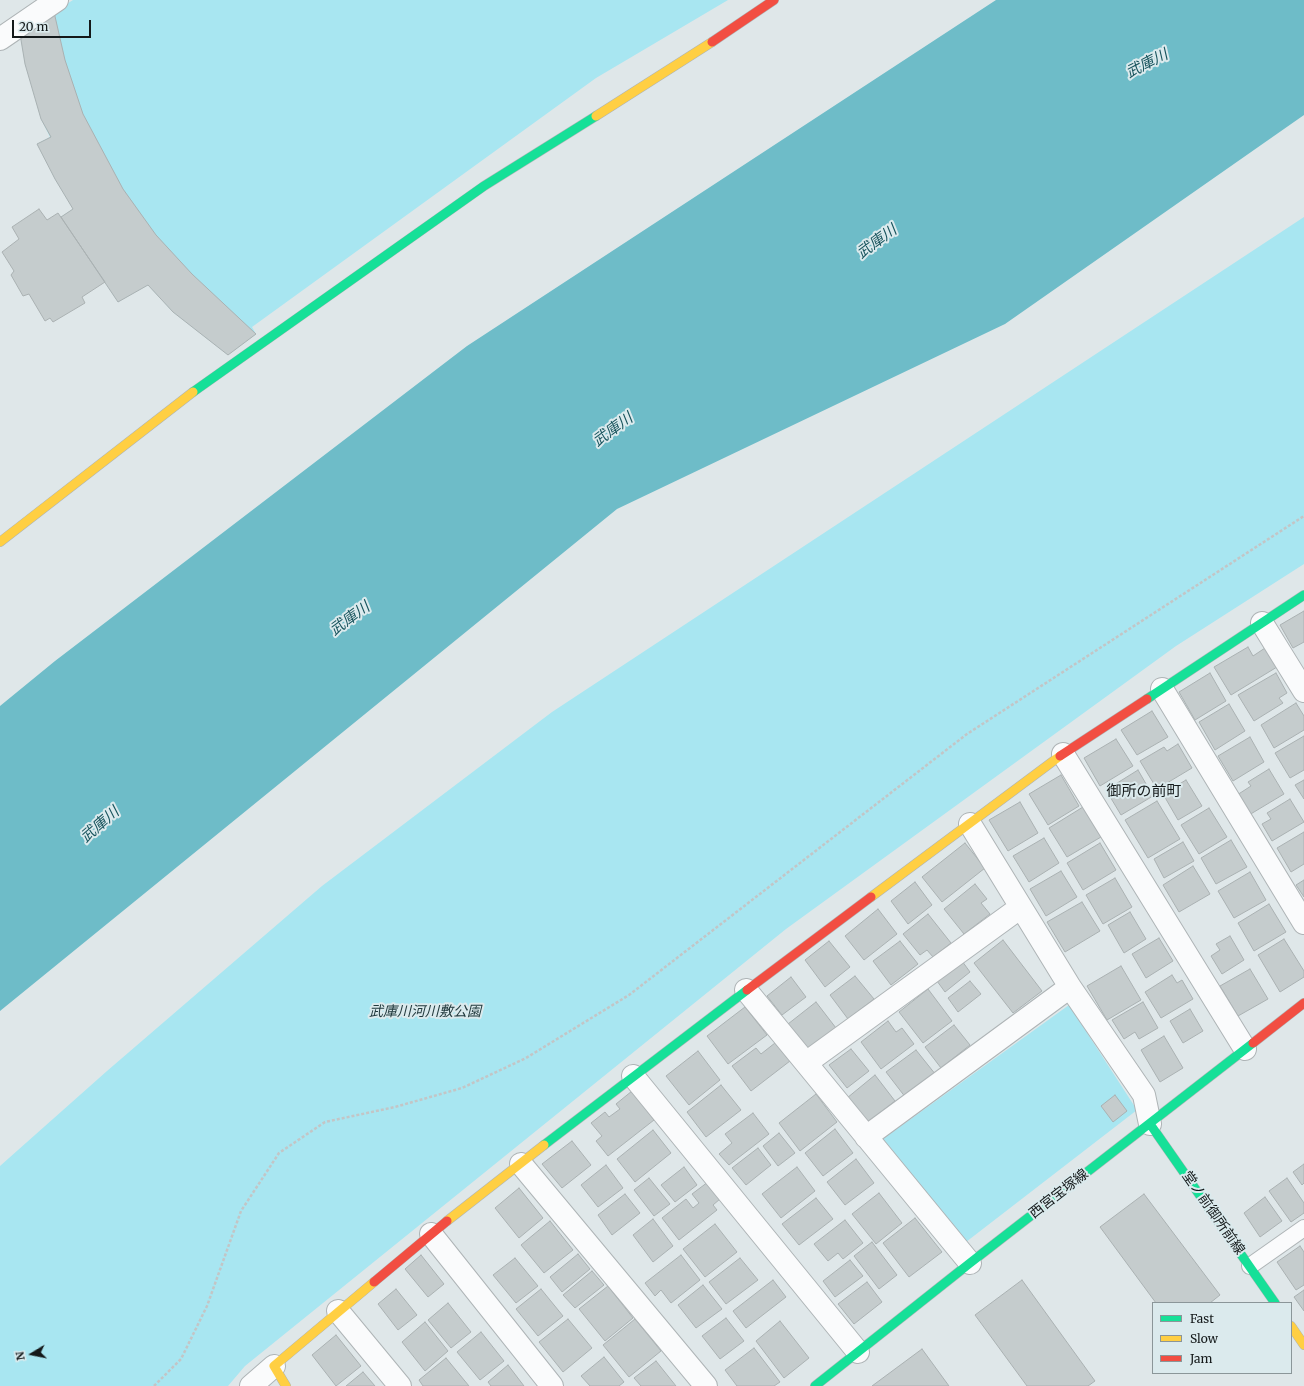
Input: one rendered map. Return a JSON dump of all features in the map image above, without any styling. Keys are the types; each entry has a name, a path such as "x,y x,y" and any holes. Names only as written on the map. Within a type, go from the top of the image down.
{"street":[{"path":"0,39 57,0"},
{"path":"0,542 177,403 484,186 693,55 774,0"},
{"path":"251,1386 431,1234 633,1076 746,990 1063,754 1304,595"},
{"path":"1262,623 1304,691"},
{"path":"1162,689 1304,923"},
{"path":"1063,754 1245,1049"},
{"path":"970,824 1070,988 1144,1095 1150,1124"},
{"path":"806,1063 1021,907"},
{"path":"866,1137 1070,988"},
{"path":"746,990 970,1263"},
{"name":"西宮宝塚線","path":"815,1386 970,1263 1304,1004"},
{"path":"633,1076 858,1352"},
{"name":"堂ノ前御所前線","path":"1150,1124 1274,1302"},
{"path":"521,1164 706,1386"},
{"path":"431,1234 552,1386"},
{"path":"338,1311 400,1386"},
{"path":"1292,1327 1304,1345"},
{"path":"274,1366 286,1386"}],"lane":[{"path":"1250,1266 1304,1228"}],"path":[{"path":"154,1386 181,1358 207,1306 241,1211 279,1153 325,1122 395,1106 462,1088 526,1058 629,995 966,734 1304,516"}],"green space":[{"path":"73,0 728,0 596,78 252,327 256,334 228,355 173,312 148,285 118,302 61,217 73,209 55,179 37,144 50,137 41,119 25,64 20,34"},
{"name":"武庫川河川敷公園","path":"1304,217 1304,564 1176,646 786,929 245,1366 228,1386 0,1386 0,1166 107,1071 322,886 552,712"},
{"path":"1069,1005 1137,1110 966,1242 883,1139"}],"water":[{"name":"武庫川","path":"996,0 1304,0 1304,115 1005,324 617,509 0,1011 0,706 55,661 467,346"}],"building":[{"path":"54,12 65,60 83,114 123,189 156,235 192,274 256,334 228,355 173,312 148,285 118,302 61,217 73,209 55,179 37,144 51,137 41,119 25,64 20,34"},
{"path":"39,209 47,220 58,213 105,282 82,297 85,303 53,322 50,318 45,321 29,294 23,296 11,275 14,271 2,252 19,239 12,227"},
{"path":"1304,611 1304,642 1293,648 1280,625"},
{"path":"1248,647 1253,656 1265,648 1277,667 1231,695 1214,667"},
{"path":"1210,673 1226,701 1195,720 1179,692"},
{"path":"1276,673 1287,693 1279,698 1283,703 1254,721 1238,695"},
{"path":"1296,703 1304,716 1304,730 1274,748 1261,725"},
{"path":"1229,704 1245,731 1215,750 1199,722"},
{"path":"1152,711 1168,737 1137,755 1121,730"},
{"path":"1304,736 1304,770 1290,778 1275,753"},
{"path":"1250,737 1264,762 1233,781 1218,756"},
{"path":"1116,739 1133,766 1100,786 1084,758"},
{"path":"1178,744 1192,768 1157,789 1140,761 1164,747 1167,751"},
{"path":"1269,769 1284,794 1249,815 1237,795 1251,786 1248,782"},
{"path":"1138,770 1153,796 1121,815 1106,790"},
{"path":"1061,775 1079,806 1048,825 1029,794"},
{"path":"1186,780 1202,806 1178,820 1163,794"},
{"path":"1304,780 1304,799 1295,785"},
{"path":"1290,799 1304,822 1272,841 1262,824 1271,819 1267,813"},
{"path":"1157,801 1180,839 1148,858 1125,820"},
{"path":"1020,802 1038,833 1008,851 989,820"},
{"path":"1083,807 1101,837 1067,857 1049,828"},
{"path":"1209,808 1227,837 1199,854 1181,825"},
{"path":"1304,832 1304,864 1291,872 1277,848"},
{"path":"1044,838 1059,863 1029,882 1013,856"},
{"path":"1231,840 1247,867 1216,884 1201,858"},
{"path":"1183,842 1194,861 1164,878 1154,859"},
{"path":"965,843 985,868 942,902 922,877"},
{"path":"1100,843 1116,870 1083,890 1067,863"},
{"path":"1193,866 1210,894 1179,912 1163,885"},
{"path":"1061,871 1077,897 1046,916 1030,889"},
{"path":"1250,872 1266,900 1234,918 1218,891"},
{"path":"1115,878 1132,907 1103,924 1086,895"},
{"path":"1304,880 1304,897 1296,885"},
{"path":"915,882 932,905 908,924 891,901"},
{"path":"975,884 987,899 981,903 990,914 964,934 944,909"},
{"path":"1082,902 1100,931 1065,952 1047,922"},
{"path":"1269,904 1286,932 1254,951 1238,923"},
{"path":"878,909 897,934 864,960 845,936"},
{"path":"1130,912 1146,939 1124,953 1108,925"},
{"path":"928,914 951,943 933,957 927,950 920,955 903,934"},
{"path":"1230,936 1244,960 1222,974 1211,956 1220,950 1216,944"},
{"path":"1159,938 1173,961 1146,978 1132,954"},
{"path":"1284,939 1304,971 1304,977 1280,992 1258,955"},
{"path":"1003,940 1042,991 1013,1013 974,963"},
{"path":"829,941 850,967 825,987 805,960"},
{"path":"900,941 918,964 891,985 873,961"},
{"path":"962,961 970,972 945,992 937,981"},
{"path":"1121,966 1141,1000 1107,1020 1087,986"},
{"path":"1250,969 1268,999 1238,1016 1220,986"},
{"path":"1172,975 1177,983 1182,980 1193,999 1161,1018 1145,992"},
{"path":"855,976 874,999 848,1019 830,995"},
{"path":"791,977 806,997 782,1015 767,996"},
{"path":"970,981 981,994 958,1012 948,998"},
{"path":"928,989 952,1021 923,1043 899,1012"},
{"path":"816,1002 836,1028 808,1050 788,1024"},
{"path":"1143,1002 1158,1028 1139,1039 1135,1032 1124,1039 1112,1020"},
{"path":"745,1007 767,1035 728,1064 707,1036"},
{"path":"1190,1009 1203,1031 1183,1043 1170,1021"},
{"path":"888,1021 896,1032 902,1028 914,1044 881,1069 861,1042"},
{"path":"954,1025 970,1045 941,1068 925,1047"},
{"path":"1164,1036 1183,1068 1160,1082 1141,1050"},
{"path":"775,1043 790,1061 751,1091 732,1066 756,1048 761,1054"},
{"path":"851,1049 869,1071 847,1088 829,1065"},
{"path":"916,1050 936,1075 906,1098 886,1072"},
{"path":"698,1051 720,1080 689,1105 666,1076"},
{"path":"875,1075 895,1101 867,1123 847,1098"},
{"path":"721,1085 741,1110 706,1137 687,1112"},
{"path":"632,1091 654,1120 608,1156 596,1141 602,1136 591,1123 605,1112 609,1117 620,1109 616,1104"},
{"path":"816,1094 837,1122 800,1151 779,1123"},
{"path":"1115,1095 1127,1111 1113,1122 1101,1106"},
{"path":"753,1113 769,1134 729,1165 719,1154 732,1143 725,1134"},
{"path":"835,1129 853,1153 823,1176 805,1153"},
{"path":"653,1130 671,1153 635,1182 617,1159"},
{"path":"779,1133 795,1153 778,1166 763,1146"},
{"path":"572,1141 591,1165 562,1188 542,1164"},
{"path":"758,1148 771,1165 746,1185 732,1168"},
{"path":"856,1159 874,1183 845,1205 827,1182"},
{"path":"1304,1164 1304,1183 1302,1185 1293,1172"},
{"path":"606,1165 623,1188 598,1207 581,1185"},
{"path":"684,1167 697,1185 675,1202 661,1185"},
{"path":"797,1167 815,1191 781,1218 762,1194"},
{"path":"649,1178 670,1204 654,1216 634,1190"},
{"path":"1287,1178 1304,1203 1304,1213 1291,1222 1269,1191"},
{"path":"708,1182 720,1199 713,1205 717,1210 679,1240 662,1218 686,1199 693,1208 699,1203 692,1194"},
{"path":"519,1188 543,1218 519,1238 495,1208"},
{"path":"879,1193 902,1223 876,1244 852,1214"},
{"path":"625,1194 640,1213 612,1235 598,1215"},
{"path":"1144,1194 1220,1295 1211,1302 1155,1302 1100,1227"},
{"path":"1265,1197 1282,1221 1260,1237 1244,1213"},
{"path":"816,1198 833,1219 799,1245 782,1224"},
{"path":"915,1218 942,1252 909,1277 883,1243"},
{"path":"653,1219 673,1246 653,1262 633,1235"},
{"path":"845,1220 863,1243 843,1259 838,1253 828,1261 814,1244"},
{"path":"550,1221 573,1250 544,1273 521,1245"},
{"path":"715,1224 737,1252 705,1277 683,1249"},
{"path":"872,1242 897,1275 879,1289 854,1256"},
{"path":"1300,1246 1304,1252 1304,1285 1296,1290 1277,1262"},
{"path":"578,1254 590,1269 562,1292 550,1277"},
{"path":"421,1255 444,1284 428,1297 405,1269"},
{"path":"681,1255 700,1280 671,1303 661,1290 655,1296 645,1283"},
{"path":"515,1258 538,1286 516,1303 493,1275"},
{"path":"740,1258 758,1280 726,1304 709,1282"},
{"path":"850,1260 863,1276 835,1297 823,1281"},
{"path":"592,1271 604,1285 575,1308 563,1295"},
{"path":"773,1280 786,1297 746,1328 733,1311"},
{"path":"1022,1280 1095,1381 1088,1386 1027,1386 975,1315"},
{"path":"867,1282 882,1302 854,1324 838,1304"},
{"path":"703,1285 722,1309 696,1328 678,1305"},
{"path":"608,1286 633,1318 605,1341 579,1309"},
{"path":"396,1289 417,1315 398,1330 378,1304"},
{"path":"541,1289 563,1316 538,1336 516,1309"},
{"path":"1304,1290 1304,1311 1294,1297"},
{"path":"448,1303 471,1332 451,1348 428,1320"},
{"path":"726,1318 744,1341 720,1359 702,1336"},
{"path":"568,1319 592,1348 563,1372 539,1342"},
{"path":"635,1319 661,1351 629,1377 603,1345"},
{"path":"780,1321 809,1358 784,1378 756,1341"},
{"path":"425,1322 448,1351 425,1371 402,1342"},
{"path":"481,1332 504,1361 480,1380 457,1352"},
{"path":"336,1335 361,1366 336,1386 312,1355"},
{"path":"754,1348 780,1382 774,1386 737,1386 725,1370"},
{"path":"922,1349 949,1386 872,1386"},
{"path":"604,1357 624,1382 619,1386 590,1386 581,1376"},
{"path":"446,1358 469,1386 423,1386 419,1380"},
{"path":"656,1361 676,1386 641,1386 634,1378"},
{"path":"508,1365 524,1386 491,1386 488,1382"},
{"path":"363,1372 375,1386 346,1386"}],"traffic: fast":[{"path":"193,392 484,186 596,116"},
{"path":"1147,699 1304,595"},
{"path":"544,1145 747,990"},
{"path":"815,1386 970,1263 1253,1043"},
{"path":"1150,1124 1274,1302"}],"traffic: slow":[{"path":"596,116 712,42"},
{"path":"0,542 193,392"},
{"path":"871,897 1060,756"},
{"path":"447,1221 544,1145"},
{"path":"286,1386 274,1366 374,1282"},
{"path":"1292,1327 1304,1345"}],"traffic: jam":[{"path":"712,42 774,0"},
{"path":"1060,756 1147,699"},
{"path":"747,990 871,897"},
{"path":"1253,1043 1304,1003"},
{"path":"374,1282 447,1221"}],"district":[{"name":"御所の前町","path":"1144,792"}]}
